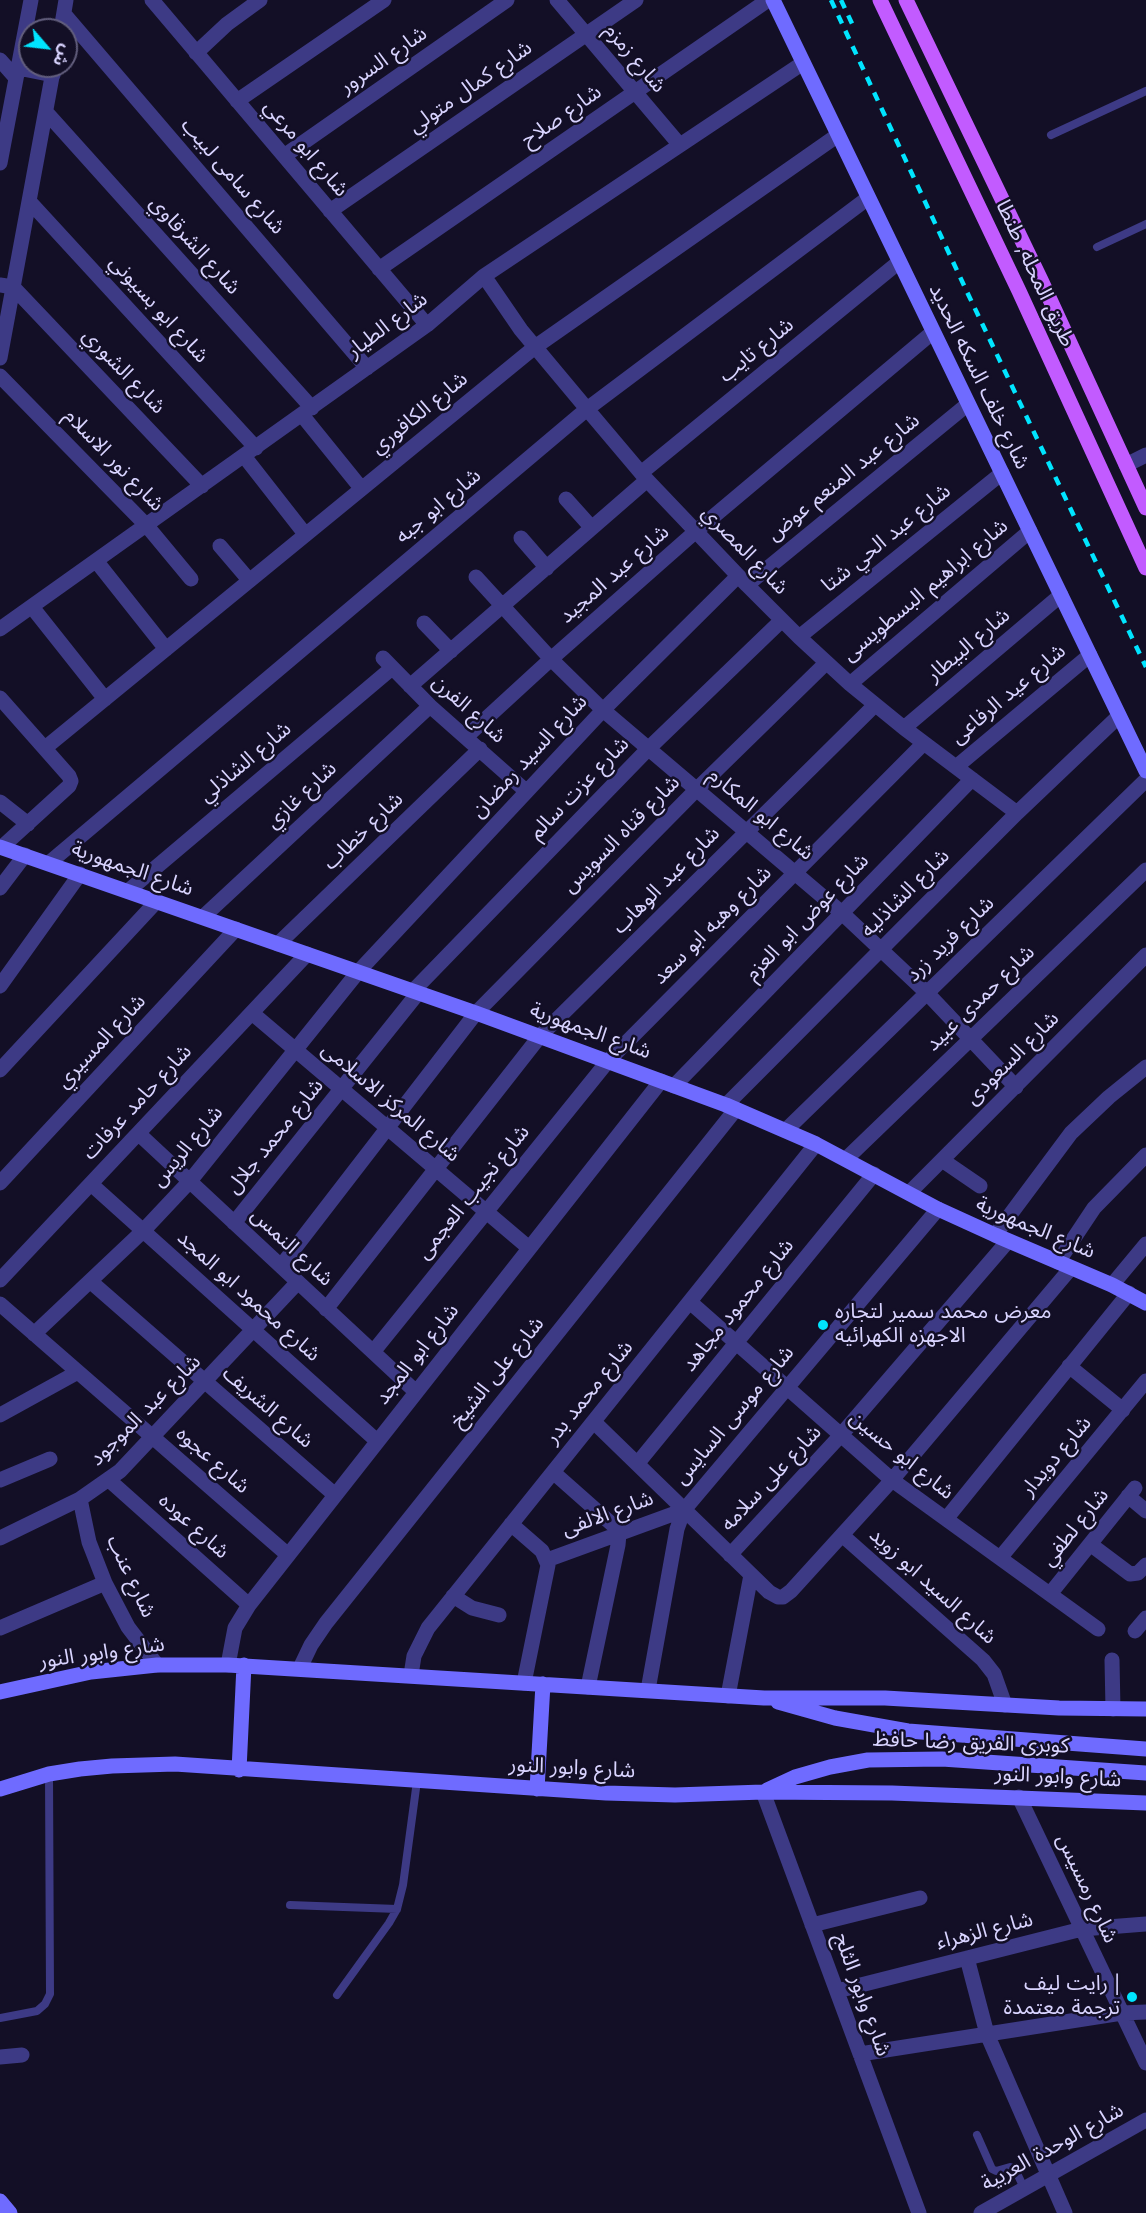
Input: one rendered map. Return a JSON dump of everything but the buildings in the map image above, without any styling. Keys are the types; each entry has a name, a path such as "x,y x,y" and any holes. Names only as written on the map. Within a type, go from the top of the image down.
{"main road":[{"name":"طريق المحله, طنطا","path":"880,0 1019,291 1146,568"},
{"name":"طريق المحله, طنطا","path":"906,0 1041,280 1146,508"},
{"path":"992,234 1003,236 1012,229 1014,223"},
{"path":"1019,291 1027,280 1041,280"}],"street":[{"path":"0,163 31,0"},
{"name":"شارع ابو مرعي","path":"152,0 427,325"},
{"path":"196,53 227,24 260,0"},
{"path":"237,101 384,0"},
{"name":"شارع السرور","path":"284,156 507,0"},
{"name":"شارع زمزم","path":"557,0 679,144"},
{"name":"شارع كمال متولي","path":"330,211 636,0"},
{"name":"شارع صلاح","path":"379,269 768,0"},
{"name":"شارع خلف السكه الحديد","path":"773,0 1146,771"},
{"name":"شارع سامى لبيب","path":"65,7 368,368"},
{"path":"0,60 17,73"},
{"name":"شارع الطيار","path":"0,629 427,325 484,276 803,63"},
{"path":"0,358 7,286 29,201 52,78"},
{"name":"شارع الشرقاوي","path":"46,112 307,411 361,488"},
{"name":"شارع الكافوري","path":"45,748 535,347 838,135"},
{"name":"شارع ابو جبه","path":"49,863 586,410 868,198"},
{"name":"شارع ابو بسيوني","path":"29,201 250,452 305,534"},
{"name":"شارع تايب","path":"410,686 592,528 644,476 899,262"},
{"name":"شارع المصري","path":"484,276 508,313 586,410 742,581 850,684 904,728 1017,813"},
{"name":"شارع الشوري","path":"7,286 202,486"},
{"name":"شارع عبد المجيد","path":"466,737 695,532 933,332"},
{"name":"شارع نور الاسلام","path":"0,376 147,526 191,579"},
{"name":"شارع عبد المنعم عوض","path":"742,581 968,404"},
{"path":"1126,465 1146,455"},
{"name":"شارع عبد الحي شتا","path":"799,637 1002,473"},
{"path":"566,499 592,528"},
{"name":"شارع ابراهيم البسطويسى","path":"850,684 1030,531"},
{"path":"520,538 547,568"},
{"path":"220,546 249,580"},
{"path":"97,562 166,649"},
{"name":"شارع ابو المكارم","path":"476,577 551,659 603,710 842,913 927,993 1016,1087"},
{"name":"شارع السيد رمضان","path":"358,972 603,710 742,581"},
{"name":"شارع البيطار","path":"904,728 1061,595"},
{"path":"32,607 105,699"},
{"name":"شارع عزت سالم","path":"416,992 648,749 782,621"},
{"path":"424,623 451,651"},
{"name":"شارع عيد الرفاعى","path":"956,767 1090,655"},
{"name":"شارع الفرن","path":"387,663 430,706 526,791"},
{"name":"شارع الشاذلي","path":"128,891 387,663"},
{"name":"شارع قناه السويس","path":"280,1266 476,1013 697,789 826,663"},
{"path":"0,698 69,776 70,784 1,847"},
{"name":"شارع عبد الوهاب","path":"327,1309 540,1036 875,705"},
{"name":"شارع غازي","path":"203,917 430,706"},
{"name":"شارع الشاذليه","path":"731,1107 881,949 1017,813 1119,716"},
{"name":"شارع وهبه ابو سعد","path":"608,1061 924,743"},
{"name":"شارع خطاب","path":"278,944 480,749"},
{"name":"شارع عوض ابو العزم","path":"667,1083 842,913 972,779"},
{"name":"شارع فريد زرد","path":"786,1130 1146,780"},
{"path":"0,802 27,824"},
{"name":"شارع الجمهورية","path":"1,847 476,1013 731,1107 816,1144 938,1209 1112,1285 1146,1303"},
{"path":"0,888 26,855"},
{"name":"شارع حمدى عبيد","path":"846,1159 1146,870"},
{"path":"0,986 80,874"},
{"path":"0,1070 156,901"},
{"name":"شارع المسيري","path":"0,1184 236,929"},
{"name":"شارع حامد عرفات","path":"0,1280 307,954"},
{"name":"شارع السعودى","path":"909,1193 1146,955"},
{"name":"شارع الريس","path":"34,1334 143,1231 190,1181 358,972"},
{"name":"شارع محمد جلال","path":"234,1223 342,1089 416,992"},
{"name":"شارع المركز الاسلامى","path":"252,1013 529,1248"},
{"name":"شارع نجيب العجمى","path":"373,1352 608,1061"},
{"name":"شارع على سلامه","path":"730,1555 841,1435 1001,1238 1071,1133 1108,1097 1146,1067"},
{"name":"شارع ابو المجد","path":"228,1665 236,1628 249,1605 529,1248 667,1083"},
{"name":"شارع على الشيخ","path":"300,1668 311,1646 333,1614 731,1107"},
{"name":"شارع النمس","path":"139,1134 416,1392"},
{"name":"شارع محمد بدر","path":"411,1675 414,1656 422,1637 453,1596 816,1144"},
{"path":"594,1422 751,1575 773,1595 783,1597 892,1480 1064,1265 1094,1208 1114,1185 1146,1155"},
{"path":"942,1160 980,1186"},
{"name":"شارع محمود مجاهد","path":"637,1464 874,1174"},
{"name":"شارع محمود ابو المجد","path":"91,1184 377,1441"},
{"name":"شارع موسى السايس","path":"648,1690 677,1529 684,1510 938,1209"},
{"path":"1112,1285 1146,1244"},
{"name":"شارع الشريف","path":"90,1281 335,1495"},
{"name":"شارع عبد الموجود","path":"0,1538 80,1499 109,1480 153,1437 298,1282"},
{"path":"946,1519 1129,1293"},
{"name":"شارع ابو حسين","path":"690,1302 892,1480 1098,1629"},
{"name":"شارع عجوه","path":"0,1304 288,1555"},
{"path":"1070,1366 1123,1410"},
{"path":"0,1415 78,1372"},
{"name":"شارع دويدار","path":"1000,1558 1146,1382"},
{"path":"0,1480 50,1459"},
{"path":"553,1472 614,1526 619,1534 588,1687"},
{"name":"شارع عوده","path":"109,1480 249,1605"},
{"name":"شارع لطفي","path":"1050,1594 1132,1492 1146,1511"},
{"name":"شارع عنب","path":"80,1499 89,1542 105,1583 128,1627 158,1665"},
{"name":"شارع الالفى","path":"547,1560 684,1510"},
{"path":"511,1524 542,1551 547,1560 547,1576 524,1683"},
{"name":"شارع السيد ابو زويد","path":"842,1535 983,1659 994,1674 1005,1706"},
{"path":"1090,1544 1130,1574 1138,1573 1146,1565"},
{"path":"728,1696 751,1575"},
{"path":"0,1628 105,1583"},
{"path":"453,1596 472,1608 499,1615"},
{"path":"1135,1631 1146,1618"},
{"path":"1112,1660 1113,1709"},
{"name":"شارع وابور النور","path":"0,1692 91,1672 158,1665 244,1665 764,1698 885,1698 1005,1706 1146,1709"},
{"path":"239,1770 244,1665"},
{"path":"537,1789 543,1684"},
{"name":"كوبرى الفريق رضا حافظ","path":"764,1698 835,1718 908,1731 1145,1749"},
{"name":"كوبرى الفريق رضا حافظ","path":"763,1792 804,1774 867,1760 942,1760 1144,1773"},
{"name":"شارع وابور النور","path":"0,1789 49,1774 101,1767 176,1764 537,1789 675,1795 892,1792 1146,1803"},
{"name":"شارع وابور الثلج","path":"763,1792 919,2213"},
{"name":"شارع رمسيس","path":"1019,1797 1146,2063"},
{"path":"812,1925 920,1898"},
{"name":"شارع الزهراء","path":"837,1990 1082,1929 1146,1924"},
{"path":"967,1958 987,2034 1065,2213"},
{"path":"860,2054 1122,2013 1146,2012"},
{"path":"0,2057 22,2055"},
{"name":"شارع الوحدة العربية","path":"981,2213 1146,2120"},
{"path":"0,2201 10,2213"}],"lane":[{"path":"1051,135 1146,91"},
{"path":"1097,247 1146,224"},
{"path":"0,2018 37,2011 45,2004 50,1994 49,1774"},
{"path":"337,1995 397,1909 403,1885 417,1781"},
{"path":"290,1905 397,1909"},
{"path":"977,2135 992,2169 996,2171 1015,2169 1024,2188"}],"railway":[{"path":"831,0 1146,667"},
{"path":"841,0 855,30"}],"place":[{"name":"معرض محمد سمير لتجاره الاجهزه الكهرائيه","path":"823,1325"},
{"name":"رايت ليف | ترجمة معتمدة","path":"1132,1997"}]}
